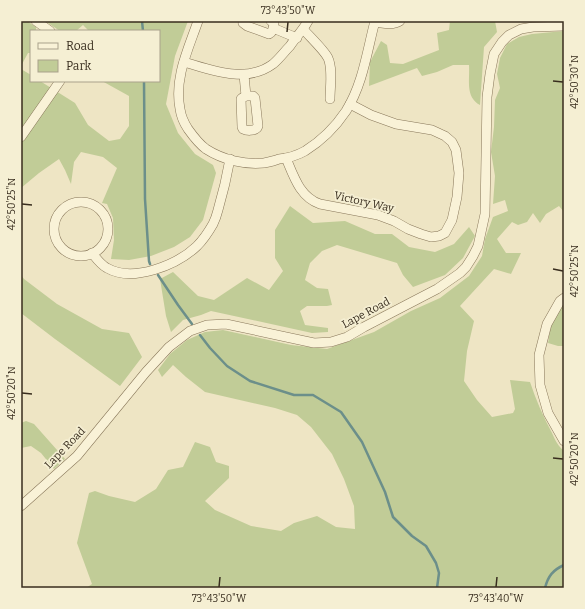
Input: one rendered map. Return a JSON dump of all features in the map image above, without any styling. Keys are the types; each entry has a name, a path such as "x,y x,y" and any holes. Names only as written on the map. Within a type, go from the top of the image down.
{"street":[{"path":"36,21 49,30"},
{"path":"198,21 180,74 178,96 180,111 194,138 206,149 224,158 245,163 265,163 286,158 304,151 317,143 337,123 352,100 363,71 374,21 390,24 398,23 400,21"},
{"path":"244,21 245,25 267,34 271,33 272,24 297,38"},
{"path":"184,62 218,72 244,75 253,73 272,64 284,53 304,30 308,21"},
{"name":"Lape Road","path":"21,506 77,456 146,372 169,347 190,331 207,325 226,324 314,343 331,342 347,337 437,289 460,273 470,262 478,246 485,214 487,97 494,54 508,36 522,29 533,27 564,26"},
{"path":"304,30 328,59 330,69 330,99"},
{"path":"244,75 246,96"},
{"path":"21,137 59,82"},
{"name":"Victory Way","path":"286,158 296,183 305,195 313,202 378,215 426,236 439,236 445,233 452,220 457,197 459,173 456,150 452,142 445,136 432,130 396,124 370,115 350,104"},
{"path":"92,253 100,263 108,268 128,274 142,273 175,261 197,246 207,234 214,222 224,190 230,159"},
{"path":"79,202 90,203 99,209 106,217 108,228 106,238 101,247 92,253 82,255 72,254 63,248 57,240 54,230 56,220 61,211 69,204 79,202"},
{"path":"564,298 560,301 547,324 539,355 540,385 548,413 564,441"}],"green space":[{"path":"21,21 27,21 36,27 36,30 30,30 30,53 28,53 21,66"},
{"path":"45,21 188,21 175,56 166,104 178,133 195,154 213,165 216,173 203,220 190,237 174,247 151,256 129,260 111,259 114,240 113,218 107,204 102,203 117,168 103,157 81,152 74,162 71,184 59,159 21,188 21,69 30,74 30,82 42,82 75,103 88,125 109,141 120,139 129,126 129,96 104,82 160,82 160,30 88,30 83,25 77,30 58,30"},
{"path":"450,21 495,21 497,32 484,47 480,105 475,102 470,93 469,65 453,65 437,72 422,76 417,68 369,86 370,62 381,41 387,45 390,63 403,64 439,50 437,33 449,30"},
{"path":"564,31 564,212 559,206 546,214 540,223 533,213 527,222 518,225 512,222 497,239 506,253 521,253 511,274 494,269 460,306 474,321 467,351 464,381 477,400 492,417 513,413 515,409 510,380 530,382 554,438 564,451 564,588 86,588 92,584 77,543 89,493 95,491 135,502 156,489 168,470 183,467 195,442 210,447 216,462 229,466 229,478 205,501 215,510 251,526 281,531 294,523 317,516 336,527 355,529 354,506 344,479 332,454 311,427 297,415 275,408 205,392 173,365 162,377 158,370 170,354 187,340 205,332 223,330 291,345 327,349 374,332 411,311 440,298 469,276 482,256 485,239 493,217 508,211 505,200 493,204 495,176 491,152 495,100 500,88 497,74 500,58 507,44 519,37 532,34"},
{"path":"290,206 313,223 345,221 375,234 392,234 409,247 435,252 454,244 469,227 475,236 463,258 445,275 413,287 403,275 397,263 337,245 322,251 310,263 305,280 317,288 328,289 332,305 307,306 300,311 305,325 328,328 328,332 312,333 211,311 183,320 171,332 166,316 160,279 173,272 198,296 214,300 247,278 269,290 283,271 275,258 275,230"},
{"path":"21,275 24,279 57,304 102,329 129,333 142,357 120,386 21,313"},
{"path":"564,303 564,346 558,346 548,343 552,323 557,312"},
{"path":"26,421 34,424 65,459 54,469 41,453 31,446 21,448 21,423"}],"waterway":[{"path":"142,21 143,30"},
{"path":"144,82 145,199 150,264"},
{"path":"158,275 192,324"},
{"path":"200,335 227,366 250,381 294,395 313,395 341,412 362,442 385,492 393,517 412,536 426,546 436,563 439,573 437,588"},
{"path":"545,588 552,574 564,565"}]}
